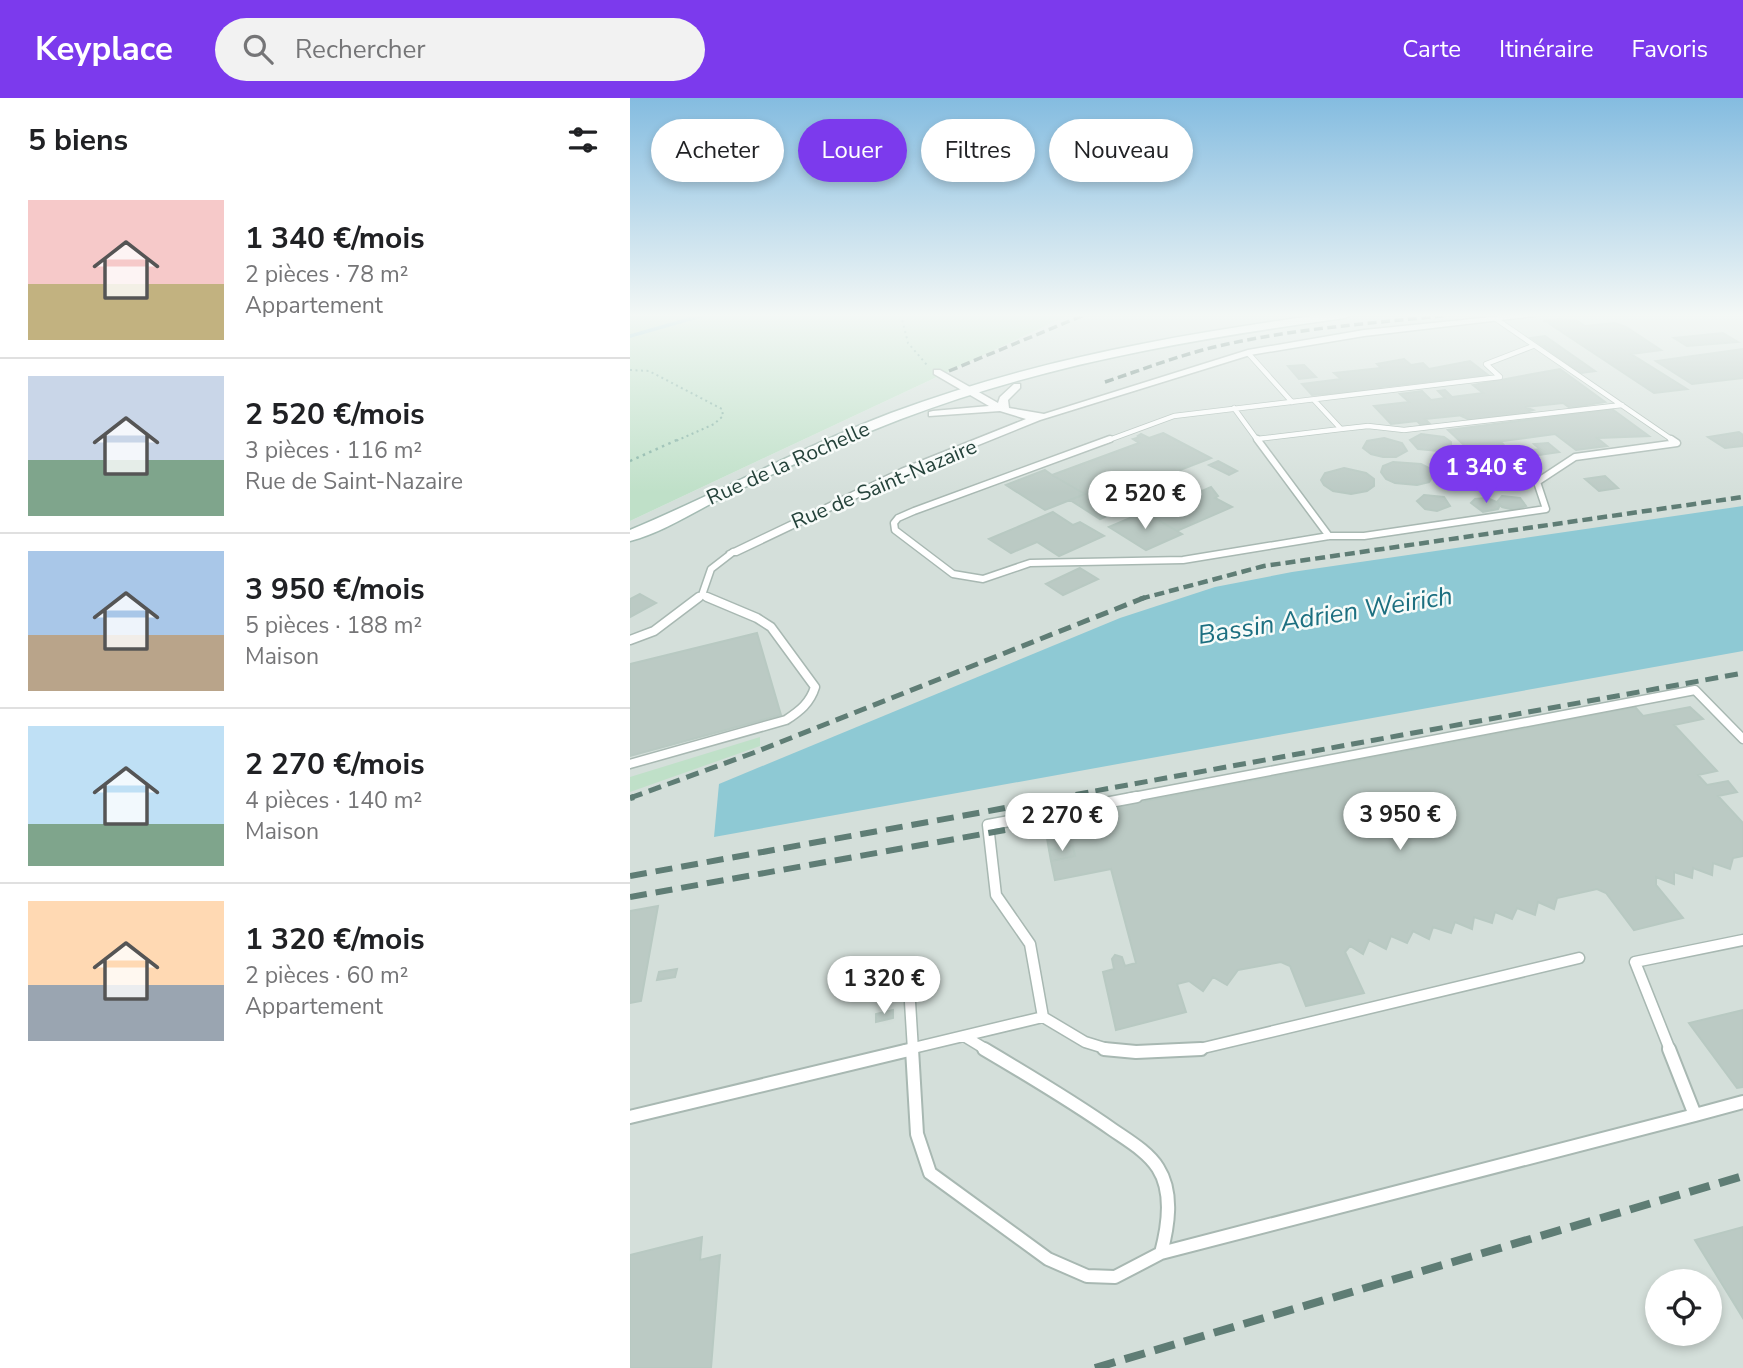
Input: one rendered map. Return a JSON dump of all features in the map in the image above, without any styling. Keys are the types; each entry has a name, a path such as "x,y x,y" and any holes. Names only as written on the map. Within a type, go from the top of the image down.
{"main road":[{"name":"Rue de la Rochelle","path":"630,536 833,441 1038,374"},
{"name":"Rue de la Rochelle","path":"664,521 933,414 975,394 1061,374"}],"street":[{"name":"Rue de Saint-Nazaire","path":"941,374 1004,409 1036,418"},
{"name":"Rue de Saint-Nazaire","path":"733,552 905,471 1036,418 1065,412 1182,374"},
{"path":"933,414 1004,409 1003,398 1017,386"}],"lane":[{"path":"1267,374 1292,402"},
{"path":"1497,374 1500,377 1184,414 1135,429 914,511 898,518 894,523 895,530 953,574 983,579 1030,563 1183,560 1329,536 1364,536 1546,509 1537,482 1576,457 1678,443 1576,374"},
{"path":"1314,400 1341,429"},
{"path":"1257,439 1368,426 1404,430 1622,405"},
{"path":"1234,408 1329,536"},
{"path":"630,640 654,631 702,595 704,578 710,567 733,552"},
{"path":"630,764 786,720 801,711 813,699 815,687 771,628 757,618 702,595"},
{"path":"1579,958 1199,1049 1104,1049 1070,1035 1043,1017 1030,944 996,895 988,825 1695,690 1743,739"},
{"path":"1695,1115 1635,962 1743,940"},
{"path":"910,1002 917,1134 930,1173 1048,1259 1087,1276 1115,1277 1161,1253 1743,1102"},
{"path":"630,1117 1043,1017"},
{"path":"964,1036 1127,1139 1158,1166 1169,1196 1169,1222 1161,1253"}],"path":[{"path":"630,461 714,424 723,416 722,409 655,374"}],"shaded area":[{"path":"943,374 1743,374 1743,1368 630,1368 630,521"}],"green space":[{"path":"630,374 943,374 630,521"},
{"path":"760,737 760,746 630,792 630,777"}],"water":[{"name":"Bassin Adrien Weirich","path":"1743,506 1743,651 714,837 719,784 1120,618 1215,587 1292,572"}],"building":[{"path":"1295,374 1313,374 1316,377 1299,379"},
{"path":"1335,374 1488,375 1381,387 1383,390 1312,395 1302,384 1341,379"},
{"path":"1531,374 1567,374 1605,402 1570,408 1563,403 1525,407 1533,410 1529,411 1532,413 1470,420 1461,416 1464,415 1425,419 1430,424 1421,425 1417,421 1391,424 1374,406 1409,402 1400,394 1422,391 1431,400 1445,398 1438,391 1445,390 1452,397 1483,393 1473,385"},
{"path":"1626,374 1663,374 1687,389 1654,393"},
{"path":"1677,374 1743,374 1743,378 1692,384"},
{"path":"1612,409 1649,436 1597,438 1607,446 1576,450 1555,434 1465,446 1448,430"},
{"path":"1739,432 1743,435 1743,446 1725,448 1708,437"},
{"path":"1163,433 1211,458 1180,470 1187,475 1179,478 1202,491 1211,487 1218,496 1215,498 1232,507 1177,531 1133,505 1100,519 1070,500 1085,494 1052,475 1139,443 1133,439 1141,434 1149,438"},
{"path":"1421,434 1444,437 1451,442 1451,447 1439,451 1418,449 1410,440"},
{"path":"1384,438 1402,443 1407,451 1396,457 1383,457 1371,454 1363,448 1367,441"},
{"path":"1500,441 1503,444 1468,449 1465,446"},
{"path":"1548,443 1559,452 1532,456 1526,451 1540,449 1534,444"},
{"path":"1498,453 1503,458 1481,461 1475,456"},
{"path":"1218,461 1237,471 1229,475 1209,465"},
{"path":"1393,462 1421,464 1431,469 1434,475 1429,482 1417,485 1395,483 1386,479 1381,472 1383,466"},
{"path":"1344,468 1366,473 1374,479 1374,486 1367,491 1351,494 1333,491 1324,485 1321,480 1325,473"},
{"path":"1045,470 1085,494 1045,510 1006,485"},
{"path":"1450,473 1457,476 1458,480 1450,481 1441,477"},
{"path":"1605,476 1618,488 1599,491 1585,479"},
{"path":"1424,495 1444,497 1450,506 1437,511 1425,509 1417,501"},
{"path":"1502,496 1520,498 1526,506 1514,510 1502,507 1497,502"},
{"path":"1487,498 1500,505 1498,509 1483,512 1471,503 1475,499"},
{"path":"1053,512 1073,525 1080,522 1104,536 1059,556 1037,542 1011,553 989,539"},
{"path":"1144,512 1182,534 1146,550 1109,527"},
{"path":"1080,568 1098,579 1063,595 1046,584"},
{"path":"640,594 656,603 630,617 630,599"},
{"path":"757,633 781,715 630,756 630,664"},
{"path":"1635,707 1643,716 1690,707 1703,719 1674,725 1717,771 1698,775 1707,785 1728,781 1737,792 1718,796 1743,823 1743,856 1733,858 1730,869 1713,863 1712,875 1693,868 1692,878 1674,872 1674,884 1656,877 1656,885 1683,918 1634,930 1606,893 1597,889 1557,898 1554,909 1538,902 1535,915 1517,908 1512,919 1495,912 1492,923 1474,917 1472,929 1455,922 1451,933 1433,927 1429,939 1413,931 1407,943 1391,936 1386,949 1369,940 1363,954 1350,946 1345,952 1364,993 1306,1006 1290,966 1281,962 1238,970 1227,985 1213,977 1203,991 1189,981 1177,984 1186,1012 1116,1030 1103,972 1114,969 1112,959 1115,955 1122,957 1125,966 1136,963 1111,869 1055,880 1051,861 1075,856 1073,846 1049,850 1046,832 1097,822 1093,811"},
{"path":"1073,846 1075,856 1051,861 1049,850"},
{"path":"658,906 641,1001 630,1003 630,911"},
{"path":"677,969 675,977 657,980 659,972"},
{"path":"893,1010 893,1018 876,1022 876,1014"},
{"path":"1743,1010 1743,1087 1737,1088 1689,1023"},
{"path":"1743,1227 1743,1318 1722,1284 1722,1269 1713,1269 1695,1240"},
{"path":"702,1237 700,1260 720,1255 711,1368 630,1368 630,1255"}],"railway":[{"path":"1105,382 1127,374"},
{"path":"1143,598 1264,566 1743,497"},
{"path":"634,797 630,798 753,753 1143,598"},
{"path":"1056,798 1743,673"},
{"path":"630,876 1066,797"},
{"path":"630,897 1095,814"},
{"path":"1095,1368 1743,1176"}]}
